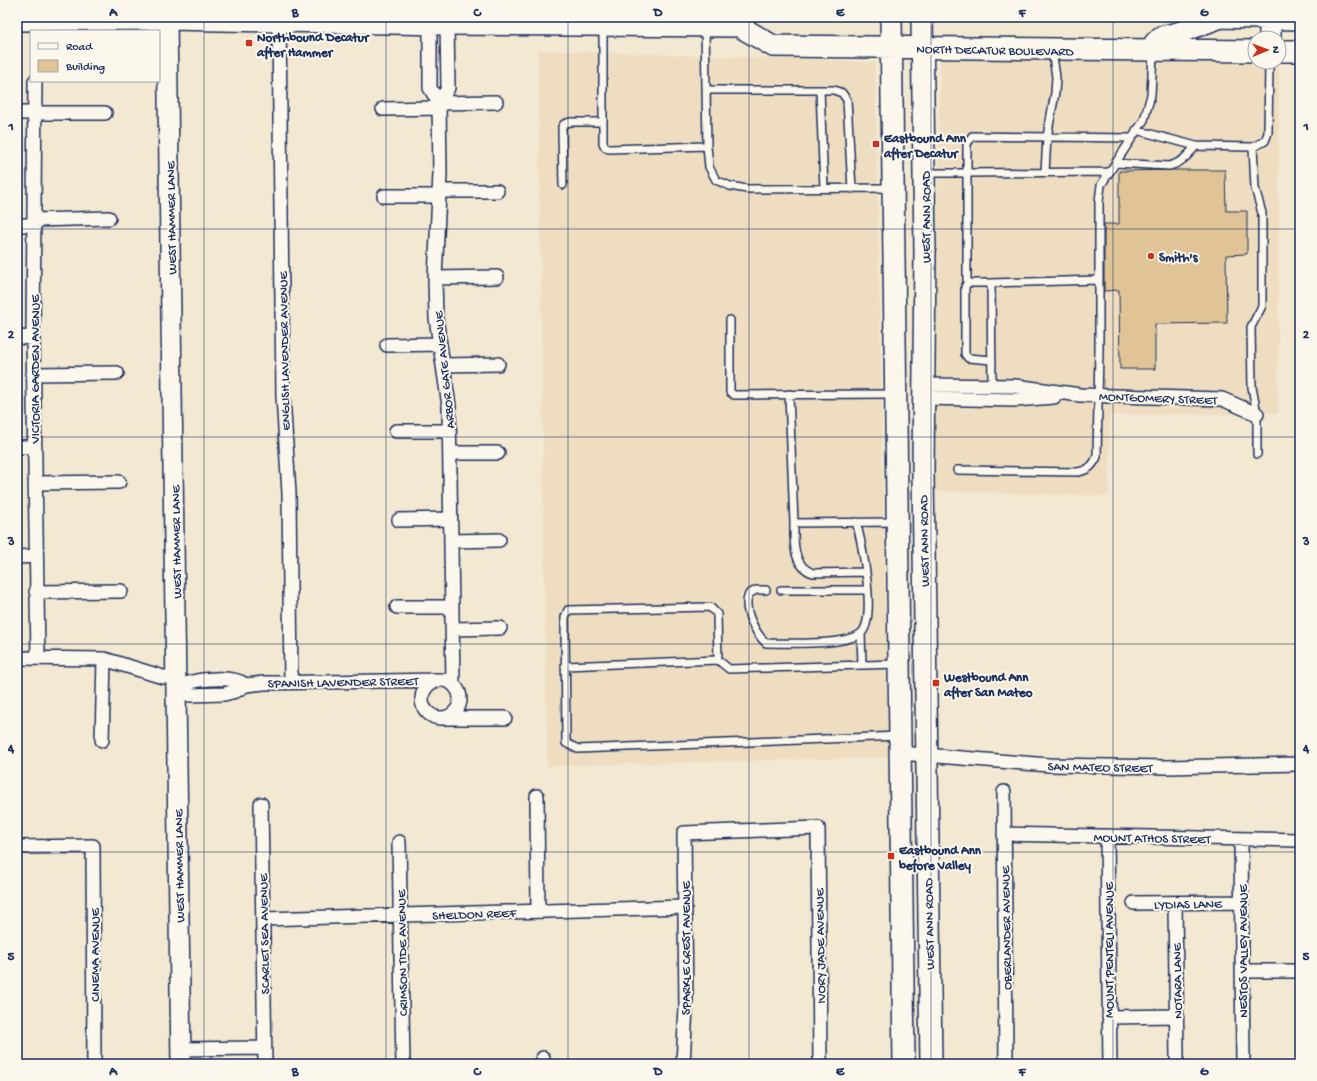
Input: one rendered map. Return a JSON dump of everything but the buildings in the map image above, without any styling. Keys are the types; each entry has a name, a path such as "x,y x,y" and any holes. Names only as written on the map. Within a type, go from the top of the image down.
{"main road":[{"name":"WEST ANN ROAD","path":"891,17 904,1064"},
{"name":"WEST ANN ROAD","path":"922,17 924,47 925,173 923,473 930,1061"},
{"path":"1153,51 1155,43 1161,37 1178,33 1220,17 1270,28 1300,19"},
{"name":"NORTH DECATUR BOULEVARD","path":"29,24 167,19 439,24 504,21 603,25 705,26 748,22 773,46 1247,51"},
{"path":"1287,51 1300,51"},
{"path":"894,299 907,364 924,391"},
{"path":"896,394 911,412 923,473"}],"street":[{"name":"WEST HAMMER LANE","path":"167,19 181,1057"},
{"name":"ENGLISH LAVENDER AVENUE","path":"279,21 282,376 289,493 292,682"},
{"name":"ARBOR GATE AVENUE","path":"439,24 430,88 439,106"},
{"name":"ARBOR GATE AVENUE","path":"439,24 448,88 439,106 439,193 435,278 436,318 449,406 453,684"},
{"name":"VICTORIA GARDEN AVENUE","path":"36,82 33,338 38,657"},
{"path":"384,109 496,102"},
{"path":"17,113 105,113"},
{"path":"384,196 497,191"},
{"path":"17,225 35,222 109,218"},
{"path":"435,278 497,277"},
{"path":"17,337 33,338"},
{"path":"387,345 440,344"},
{"path":"443,365 498,364"},
{"path":"34,374 117,373"},
{"name":"MONTGOMERY STREET","path":"924,391 992,386 1015,386 1080,395"},
{"name":"MONTGOMERY STREET","path":"924,391 1016,400 1080,395 1222,399 1257,414"},
{"path":"396,431 449,431"},
{"path":"17,447 35,447"},
{"path":"450,453 498,453"},
{"path":"36,483 119,482"},
{"path":"399,520 450,519"},
{"path":"451,541 499,540"},
{"path":"17,556 36,556"},
{"path":"36,592 122,591"},
{"path":"397,607 452,607"},
{"path":"452,629 500,628"},
{"path":"17,658 38,657 104,659 163,677 177,683"},
{"path":"102,740 104,659"},
{"name":"SPANISH LAVENDER STREET","path":"177,683 195,680 234,680 246,685 292,682 440,680"},
{"path":"441,718 453,713 457,708 459,695 453,684 440,680 428,685 422,697 425,709 429,714 441,718 505,718"},
{"name":"SAN MATEO STREET","path":"900,745 926,755 1057,765 1168,767 1300,764"},
{"name":"OBERLANDER AVENUE","path":"1004,792 1006,1064"},
{"path":"537,796 538,911"},
{"name":"SCARLET SEA AVENUE","path":"261,804 265,1064"},
{"name":"IVORY JADE AVENUE","path":"684,833 818,828 820,1064"},
{"name":"SPARKLE CREST AVENUE","path":"683,1064 686,1007 684,833"},
{"name":"MOUNT ATHOS STREET","path":"1004,834 1300,840"},
{"name":"MOUNT PENTELI AVENUE","path":"1108,836 1110,1064"},
{"name":"NESTOS VALLEY AVENUE","path":"1242,839 1243,1064"},
{"name":"CRIMSON TIDE AVENUE","path":"399,842 403,1064"},
{"name":"CINEMA AVENUE","path":"17,847 93,846 94,1064"},
{"name":"LYDIAS LANE","path":"1134,903 1242,902"},
{"name":"NOTARA LANE","path":"1175,903 1177,1058"},
{"name":"SHELDON REEF","path":"262,919 685,907"},
{"path":"1242,971 1300,971"},
{"path":"1109,1017 1176,1016"},
{"path":"181,1057 264,1048"}],"lane":[{"path":"603,25 603,143 605,147 707,146"},
{"path":"705,26 707,146 709,167 716,180 730,186 748,189 894,188"},
{"path":"1045,172 1047,137 1056,93 1056,77 1052,50"},
{"path":"957,470 1078,472 1087,470 1093,465 1096,457 1098,395 1099,201 1101,185 1114,163 1144,120 1151,95 1153,51"},
{"path":"1136,130 1196,146 1253,147 1264,141 1268,133 1269,70"},
{"path":"706,90 834,90 842,93 847,100 852,189"},
{"path":"820,90 824,188"},
{"path":"563,185 562,127 564,124 570,122 603,122"},
{"path":"992,360 973,360 968,358 965,354 965,287 967,283 967,144 972,136 1131,138"},
{"path":"1114,163 1170,166 1185,159 1196,146"},
{"path":"1253,147 1255,188 1262,213 1262,306 1251,327 1252,387 1257,414 1257,454"},
{"path":"925,173 1109,172"},
{"path":"967,283 1099,280"},
{"path":"991,283 992,386"},
{"path":"730,320 730,392 734,395 896,394"},
{"path":"789,394 794,546 799,563 806,571 813,573 866,572"},
{"path":"794,522 897,522"},
{"path":"766,590 756,590 749,594 747,598 749,612 759,637 766,643 826,642 852,638 861,633 866,627 867,590 864,548 856,522"},
{"path":"781,590 867,590"},
{"path":"718,660 717,614 710,606 568,610 565,617 566,742 578,749 900,745"},
{"path":"861,633 862,666"},
{"path":"565,666 718,660 728,669 899,664"}],"shaded area":[{"path":"538,50 875,62 888,757 547,766"},
{"path":"940,59 1247,63 1247,70 1279,70 1278,413 1110,415 1109,496 933,491"}],"place":[{"name":"Northbound Decatur after Hammer","path":"249,43"},
{"name":"Eastbound Ann after Decatur","path":"876,144"},
{"name":"Smith's","path":"1151,256"},
{"name":"Westbound Ann after San Mateo","path":"936,683"},
{"name":"Eastbound Ann before Valley","path":"891,856"}]}
